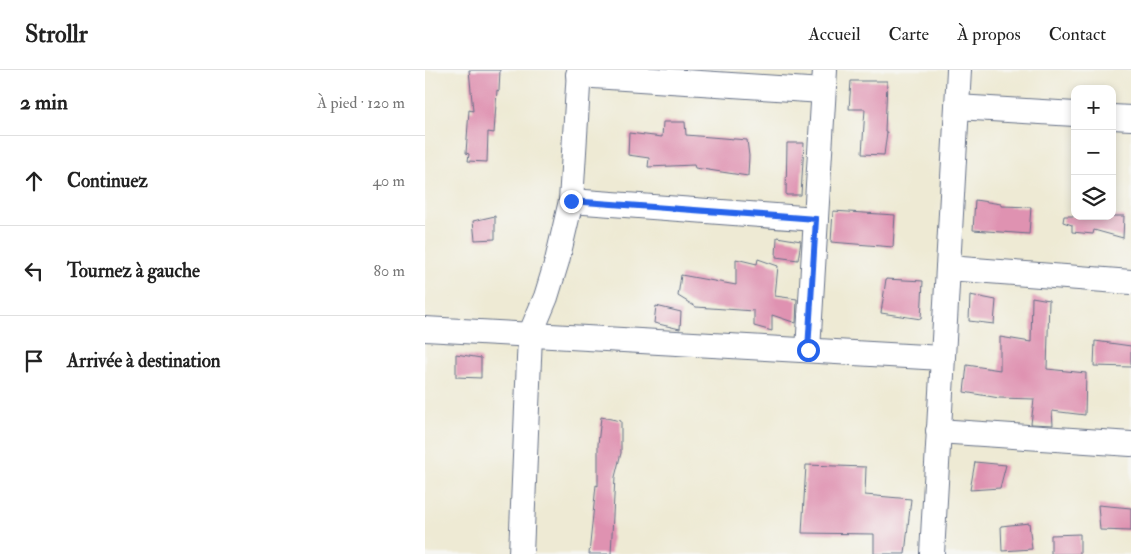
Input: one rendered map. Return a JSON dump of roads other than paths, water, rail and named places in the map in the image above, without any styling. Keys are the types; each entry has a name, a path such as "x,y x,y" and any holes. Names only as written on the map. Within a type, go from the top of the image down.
{"street":[{"path":"932,554 959,70"},
{"path":"521,554 530,335 546,297 557,261 571,201 578,72 824,80 808,350"},
{"path":"957,108 1071,114"},
{"path":"1116,117 1131,118"},
{"path":"571,201 816,219"},
{"path":"948,268 1131,282"},
{"path":"425,329 943,358"},
{"path":"938,431 1131,444"}]}
